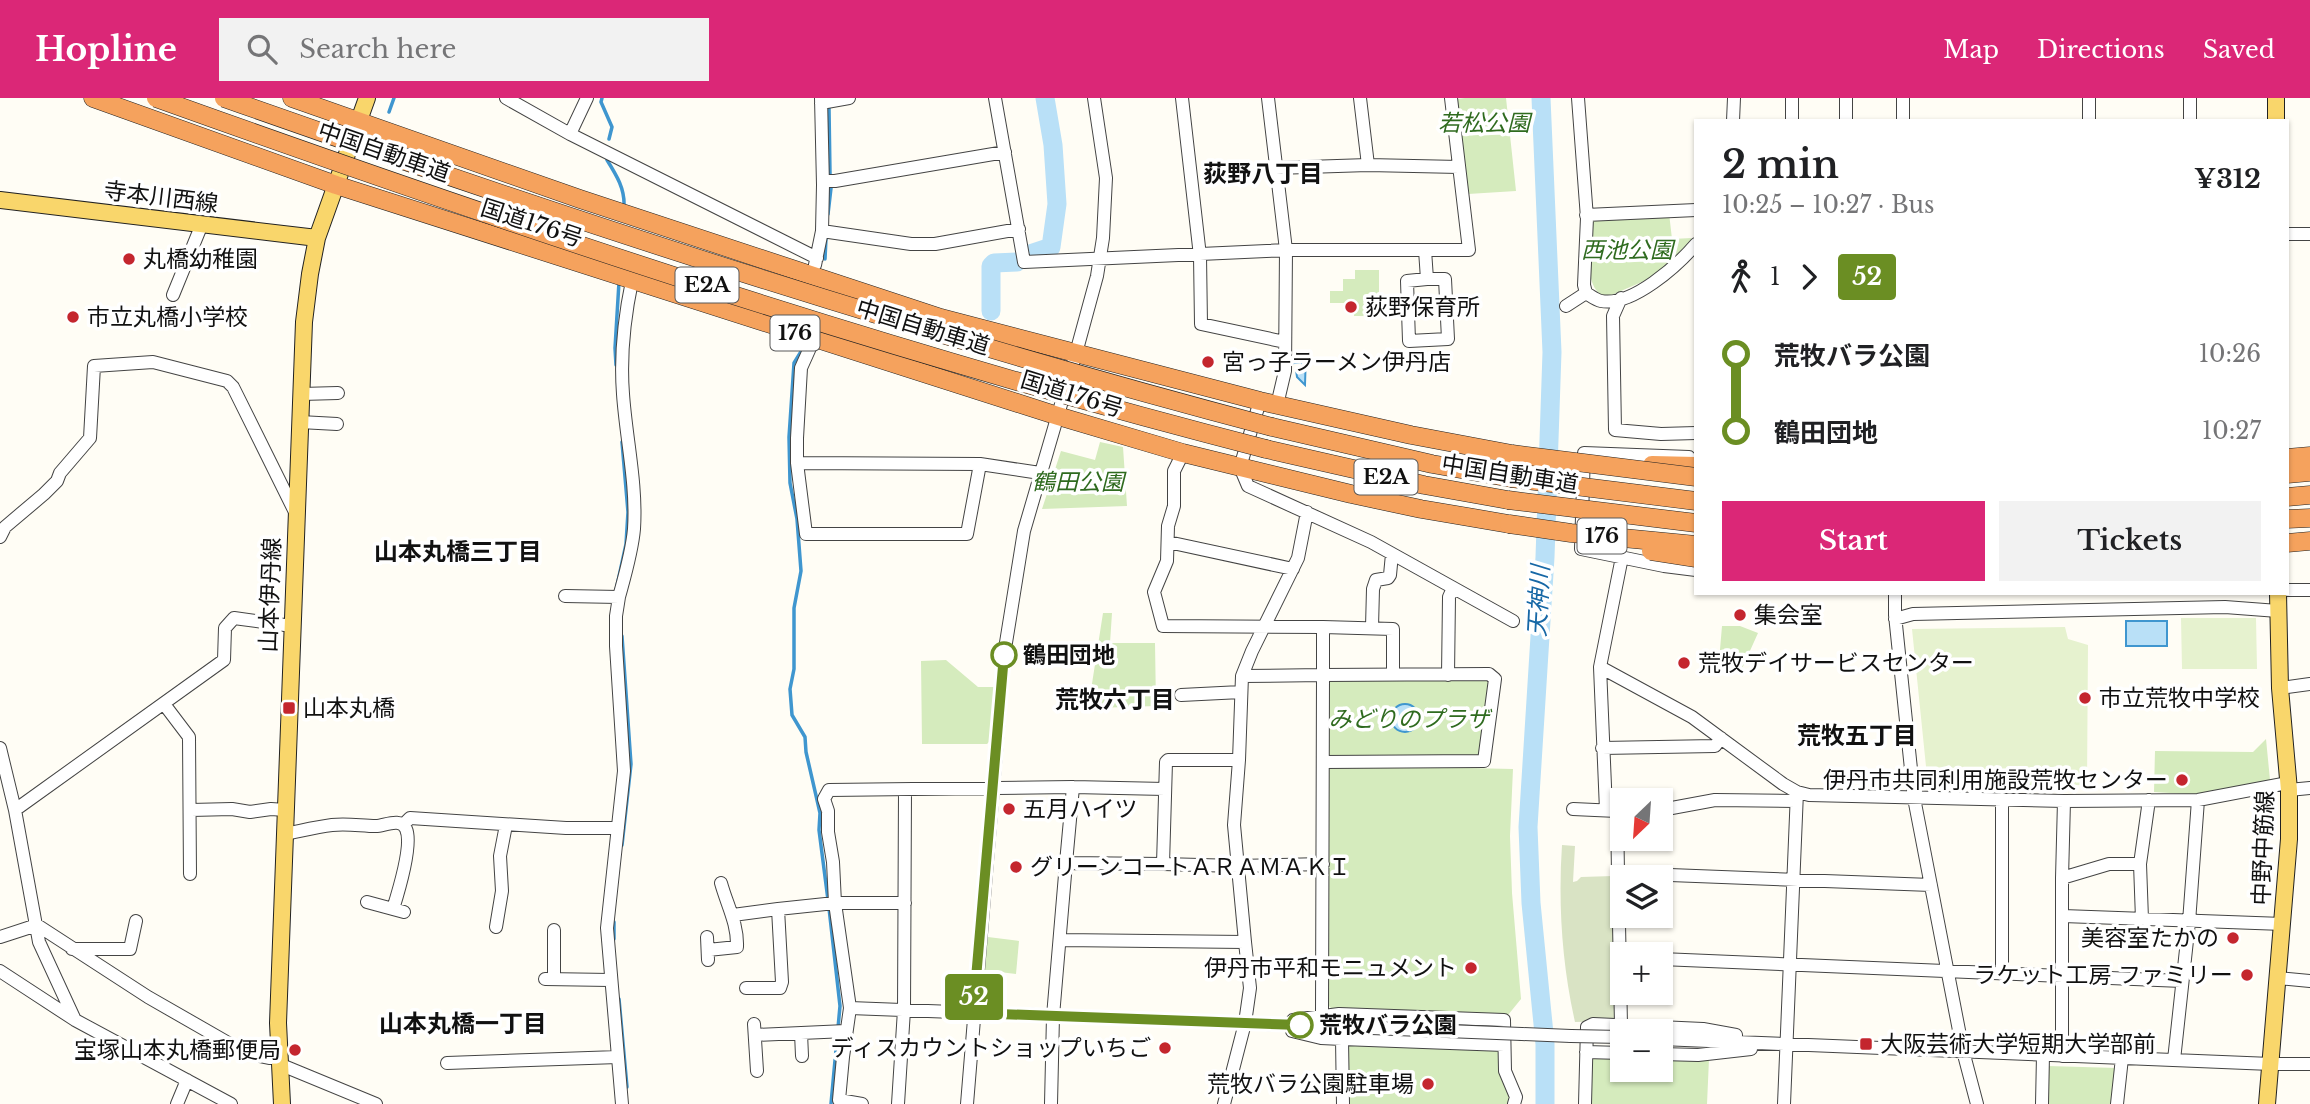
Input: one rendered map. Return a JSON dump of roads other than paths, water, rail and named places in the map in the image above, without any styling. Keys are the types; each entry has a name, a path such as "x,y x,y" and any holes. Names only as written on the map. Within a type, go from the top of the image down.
{"highway":[{"name":"国道176号","path":"93,98 336,185 814,339 1182,453 1421,509 1571,533 1694,545"},
{"name":"中国自動車道","path":"156,98 404,185 727,292 996,376 1266,449 1424,485 1508,500 1694,523"},
{"name":"中国自動車道","path":"224,98 588,223 1016,358 1272,427 1432,464 1511,478 1694,500"},
{"name":"国道176号","path":"292,98 580,199 815,267 941,318 1268,403 1411,435 1593,466 1694,477"},
{"path":"2289,458 2310,456"},
{"path":"1593,466 1694,466"},
{"path":"2289,474 2310,472"},
{"path":"2289,497 2310,495"},
{"path":"2289,519 2310,517"},
{"path":"1571,533 1694,558"},
{"path":"2289,543 2310,541"},
{"path":"2289,555 2310,553"}],"main road":[{"name":"山本伊丹線","path":"282,1104 279,1061 284,834 304,321 317,238 367,98"},
{"path":"2276,98 2276,119"},
{"name":"寺本川西線","path":"0,200 317,238"},
{"name":"中野中筋線","path":"2267,1104 2287,877 2288,787 2280,688 2278,595"}],"street":[{"path":"506,98 815,267 822,231 824,181 821,100 849,98"},
{"path":"570,134 587,98"},
{"path":"995,98 1024,262 1286,250 1469,250 1451,98"},
{"path":"967,1104 1004,654 1011,605 1024,531 1076,353 1100,259 1107,178 1094,98"},
{"path":"1182,98 1200,256 1201,324 1285,342"},
{"path":"1268,98 1286,250 1285,371 1240,467 1248,486 1392,554 1513,621"},
{"path":"1360,98 1368,165"},
{"path":"1577,98 1587,215 1584,285 1586,293"},
{"path":"1733,119 1734,98"},
{"path":"1792,98 1792,119"},
{"path":"1846,98 1846,119"},
{"path":"1903,98 1903,119"},
{"path":"2089,98 2089,119"},
{"path":"2190,98 2190,119"},
{"path":"824,181 1005,152"},
{"path":"1276,167 1459,167"},
{"path":"1587,215 1694,210"},
{"path":"177,291 202,224"},
{"path":"822,231 911,244 935,244 1018,229"},
{"path":"2289,234 2310,234"},
{"path":"1586,293 1603,301 1621,298 1660,279 1694,246"},
{"path":"1425,250 1427,279"},
{"path":"1427,279 1445,279 1448,339 1409,341 1407,281 1427,279"},
{"path":"622,1104 610,980 608,914 624,762 616,616 634,527 622,359 622,334 632,281"},
{"path":"1566,306 1586,293"},
{"path":"1621,298 1613,316 1615,430 1661,434 1694,433"},
{"path":"814,339 801,369 797,463 806,534 967,534 980,464"},
{"path":"0,537 5,527 44,494 90,438 94,366 106,365 153,362 227,381 233,387 296,516"},
{"path":"301,394 338,393"},
{"path":"300,422 337,424"},
{"path":"1182,453 1174,471 1174,506 1168,526 1167,561 1154,592 1163,626 1393,629 1394,675"},
{"path":"1694,458 1584,453 1581,549 1694,570"},
{"path":"797,463 980,464 1040,473"},
{"path":"1224,1104 1245,1023 1250,988 1234,825 1242,676 1293,569 1302,545 1307,512"},
{"path":"1167,542 1293,569"},
{"path":"1372,627 1373,589 1376,580 1388,578 1390,575 1392,554"},
{"path":"1610,788 1602,748 1600,667 1622,557"},
{"path":"1448,674 1449,597 1453,588"},
{"path":"2289,590 2310,590"},
{"path":"1895,595 1895,619 1914,798 1963,1051 1978,1104"},
{"path":"565,596 619,597"},
{"path":"1895,619 1913,614 2211,608 2278,611"},
{"path":"15,810 224,660 225,628 234,618 292,626"},
{"path":"1322,1020 1323,627"},
{"path":"1600,667 1692,717 1796,797"},
{"path":"1242,676 1489,674 1495,679 1484,761 1322,762"},
{"path":"2280,688 2310,684"},
{"path":"1181,695 1241,692"},
{"path":"164,704 189,737 190,874"},
{"path":"1602,748 1715,746 1721,738"},
{"path":"0,748 15,810 39,942 75,1020"},
{"path":"1163,864 1166,762 1239,760"},
{"path":"1051,1104 1053,1016 1073,787"},
{"path":"862,1104 839,1100 850,1008 835,903 828,811 824,799 829,790 1073,787 1165,789"},
{"path":"1673,808 1715,800 1810,795 2064,801 2198,800 2288,787 2310,788"},
{"path":"898,1104 904,1010 905,790"},
{"path":"1784,1104 1796,797"},
{"path":"2002,799 2002,972"},
{"path":"2142,919 2140,863 2150,800"},
{"path":"2174,1060 2189,922 2198,800"},
{"path":"2062,1056 2064,801"},
{"path":"1573,809 1610,810"},
{"path":"191,810 285,810"},
{"path":"403,825 410,818 506,825 618,828"},
{"path":"284,834 335,825 403,825 406,828 407,841 398,911 366,902"},
{"path":"496,927 502,891 500,856 506,825"},
{"path":"1066,863 1237,866 1323,864"},
{"path":"2062,878 2109,864 2140,863"},
{"path":"1673,875 1931,885"},
{"path":"707,949 737,947 733,915 721,883"},
{"path":"733,915 835,903 905,903"},
{"path":"746,988 780,993 782,982 778,909"},
{"path":"2063,916 2283,924"},
{"path":"71,949 130,949 136,921"},
{"path":"0,937 37,925"},
{"path":"37,925 148,997 230,1044 250,1054 279,1061 376,1104"},
{"path":"556,935 549,979 610,980"},
{"path":"1060,940 1245,942"},
{"path":"1673,959 2182,981"},
{"path":"1,976 75,1020 232,1104"},
{"path":"2278,978 2310,981"},
{"path":"850,1008 1245,1023 1269,1025 1321,1038 1504,1045"},
{"path":"1322,1020 1522,1034 1571,1036 1610,1032"},
{"path":"1269,1025 1322,1020 1504,1020 1505,1071 1517,1097 1514,1104"},
{"path":"1585,1104 1587,1027 1593,1024 1610,1028"},
{"path":"757,1071 755,1029 801,1033 846,1031"},
{"path":"1673,1030 1703,1029 1785,1044"},
{"path":"801,1033 802,1056"},
{"path":"1342,1039 1343,1104"},
{"path":"1673,1039 2310,1064"},
{"path":"1673,1054 1698,1055 1785,1044"},
{"path":"1586,1052 1610,1053"},
{"path":"2042,1104 2043,1055"},
{"path":"447,1063 618,1057"},
{"path":"2117,1104 2122,1058"},
{"path":"177,1104 187,1080"}],"water":[{"path":"1297,351 1306,353 1305,385 1297,377 1296,370 1302,369 1302,362 1294,363 1294,354"},
{"path":"2126,621 2167,621 2167,646 2126,646"},
{"path":"1405,704 1415,708 1419,718 1415,728 1405,732 1395,728 1391,718 1395,708"}],"waterway":[{"path":"389,112 394,98"},
{"path":"602,98 601,102 612,127 609,139"},
{"path":"1030,254 1051,247 1057,204 1053,145 1045,98"},
{"name":"天神川","path":"1541,98 1552,352 1545,557 1528,827 1531,903 1545,1044 1545,1104"},
{"path":"829,108 830,174"},
{"path":"607,160 622,188 624,207"},
{"path":"828,214 831,188"},
{"path":"825,259 826,238"},
{"path":"991,311 991,266 994,263 1017,262"},
{"path":"616,365 619,282"},
{"path":"802,350 794,363 789,437 790,483 797,519 801,571 794,608 794,669 790,689 792,715 805,737 820,813 819,830 828,900"},
{"path":"616,590 626,544 628,512 622,442"},
{"path":"622,636 631,764 622,845"},
{"path":"829,908 840,1006 831,1104"},
{"path":"614,922 614,939"},
{"path":"619,999 627,1087"}],"place":[{"name":"丸橋幼稚園","path":"129,259"},
{"name":"荻野保育所","path":"1351,307"},
{"name":"市立丸橋小学校","path":"73,317"},
{"name":"宮っ子ラーメン伊丹店","path":"1208,362"},
{"name":"集会室","path":"1740,615"},
{"name":"鶴田団地","path":"1004,655"},
{"name":"荒牧デイサービスセンター","path":"1684,663"},
{"name":"市立荒牧中学校","path":"2085,698"},
{"name":"山本丸橋","path":"289,708"},
{"name":"伊丹市共同利用施設荒牧センター","path":"2182,780"},
{"name":"五月ハイツ","path":"1009,809"},
{"name":"グリーンコートＡＲＡＭＡＫＩ","path":"1016,867"},
{"name":"美容室たかの","path":"2233,938"},
{"name":"伊丹市平和モニュメント","path":"1471,968"},
{"name":"ラケット工房 ファミリー","path":"2247,975"},
{"name":"荒牧バラ公園","path":"1300,1025"},
{"name":"大阪芸術大学短期大学部前","path":"1866,1044"},
{"name":"ディスカウントショップいちご","path":"1165,1048"},
{"name":"宝塚山本丸橋郵便局","path":"295,1050"},
{"name":"荒牧バラ公園駐車場","path":"1428,1084"}],"district":[{"name":"荻野八丁目","path":"1263,174"},
{"name":"山本丸橋三丁目","path":"458,552"},
{"name":"荒牧六丁目","path":"1115,700"},
{"name":"荒牧五丁目","path":"1857,736"},
{"name":"山本丸橋一丁目","path":"463,1024"}],"park label":[{"name":"若松公園","path":"1484,123"},
{"name":"西池公園","path":"1627,250"},
{"name":"鶴田公園","path":"1078,482"},
{"name":"みどりのプラザ","path":"1409,719"}]}
